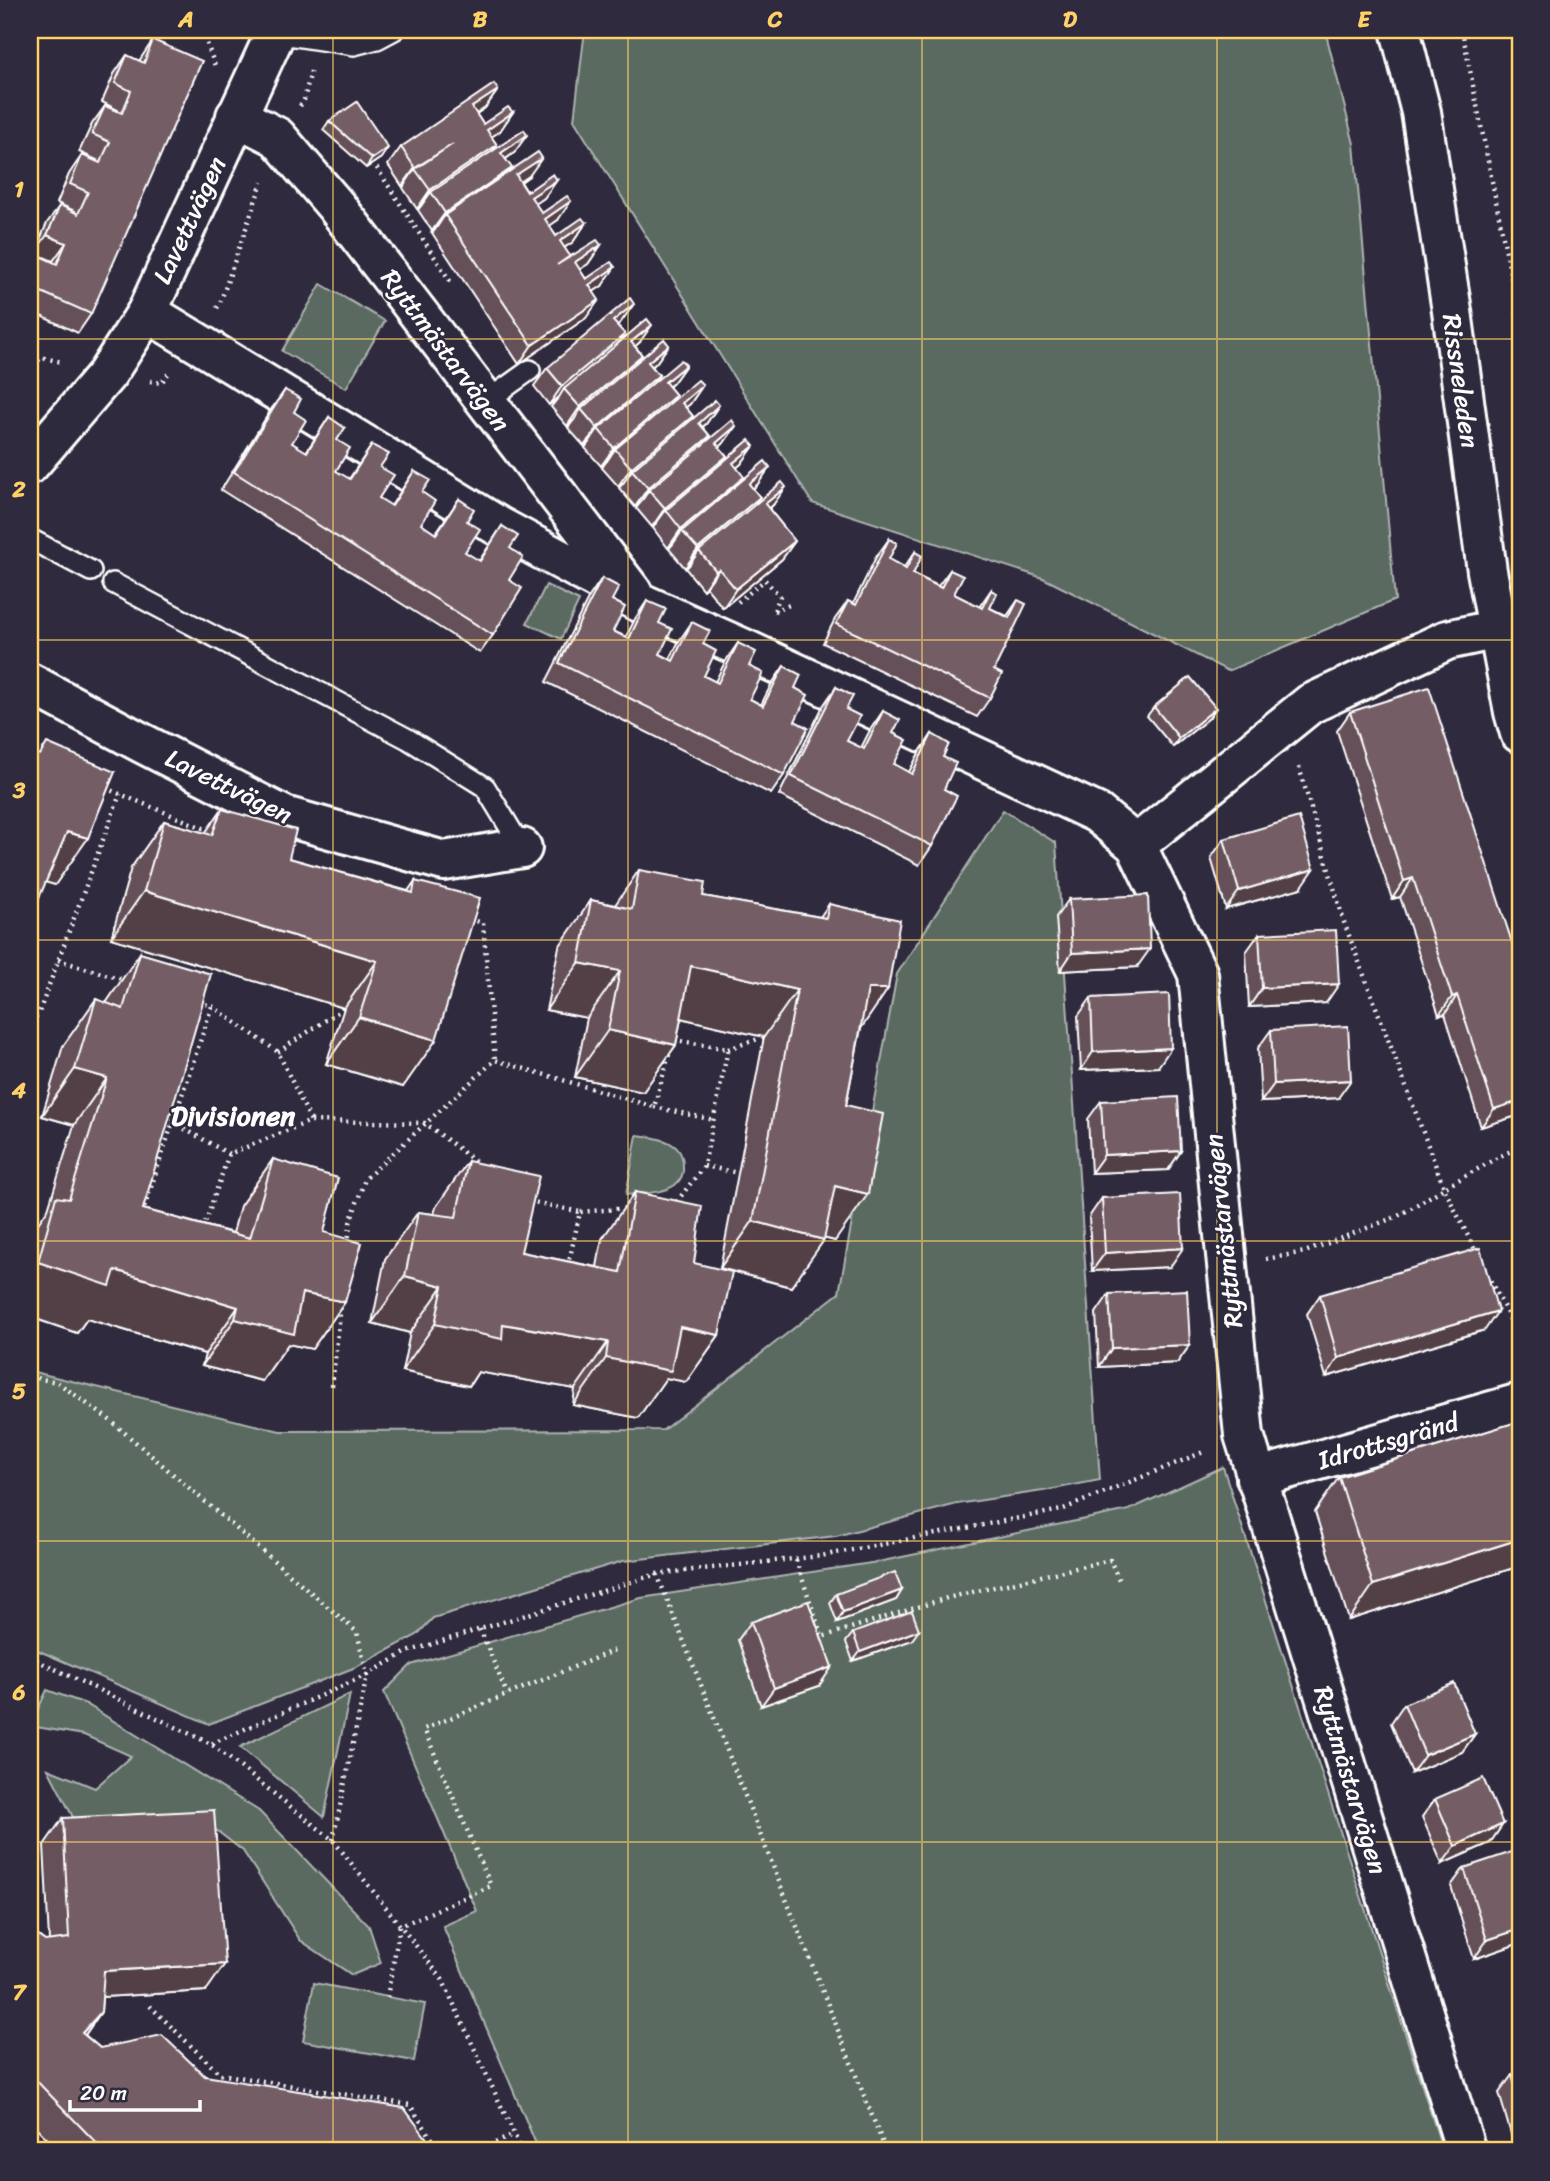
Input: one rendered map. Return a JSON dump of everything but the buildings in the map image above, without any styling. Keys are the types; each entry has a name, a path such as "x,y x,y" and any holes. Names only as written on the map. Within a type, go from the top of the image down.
{"street":[{"name":"Rissneleden","path":"1400,30 1421,112 1452,311 1487,571 1520,733"},
{"name":"Lavettvägen","path":"30,464 107,374 147,312 276,31"},
{"name":"Ryttmästarvägen","path":"236,116 277,137 336,206 639,602"},
{"name":"Ryttmästarvägen","path":"147,312 498,526 639,602 1097,813 1136,845 1198,974 1244,1436 1466,2151"},
{"path":"1136,845 1310,704 1447,640 1498,629"},
{"name":"Lavettvägen","path":"30,683 284,816 444,861 522,848"},
{"name":"Idrottsgränd","path":"1256,1478 1520,1403"}],"lane":[{"path":"276,31 354,45 377,39 394,30"},
{"path":"485,402 530,370"},
{"path":"30,539 90,571"},
{"path":"113,583 408,739 485,787 522,848"}],"path":[{"path":"1462,30 1516,302 1520,358"},
{"path":"161,383 220,303 277,137 304,100 320,41"},
{"path":"30,355 41,357 30,372"},
{"path":"765,580 780,597 774,611"},
{"path":"1286,724 1344,922 1444,1188 1520,1339"},
{"path":"30,1021 38,1015 120,794"},
{"path":"483,923 495,1060"},
{"path":"58,960 137,984"},
{"path":"190,1000 212,1006 278,1052 312,1121"},
{"path":"139,1222 212,1006"},
{"path":"278,1052 344,1008"},
{"path":"30,1010 38,1015"},
{"path":"654,1107 674,1040 669,1031"},
{"path":"674,1040 728,1049 764,1037"},
{"path":"675,1204 704,1166 728,1049"},
{"path":"495,1060 654,1107 714,1120"},
{"path":"347,1250 350,1223 365,1179 495,1060"},
{"path":"162,1120 174,1123 229,1154"},
{"path":"200,1238 229,1154 312,1121 425,1123 487,1170"},
{"path":"1226,1266 1305,1252 1398,1216 1506,1153 1520,1148"},
{"path":"704,1166 738,1173"},
{"path":"526,1214 528,1201 580,1212 634,1208"},
{"path":"566,1274 580,1212"},
{"path":"332,1386 341,1304"},
{"path":"30,1377 57,1382 111,1421 357,1632 367,1675 333,1840"},
{"path":"211,1744 367,1675 407,1652 657,1574 796,1560 1061,1510 1244,1436"},
{"path":"796,1560 822,1637 947,1598 1110,1560 1121,1584"},
{"path":"657,1574 886,2151"},
{"path":"480,1629 507,1695"},
{"path":"400,1926 491,1886 424,1729 615,1650"},
{"path":"30,1657 211,1744 333,1840 442,1979 522,2151"},
{"path":"387,1997 400,1926"},
{"path":"150,2006 220,2074 410,2105 440,2151"},
{"path":"476,2151 514,2135"}],"green space":[{"path":"585,30 1325,30 1354,144 1395,600 1228,671 1043,578 812,503 574,120"},
{"path":"321,284 385,321 346,388 282,351"},
{"path":"546,585 579,601 561,639 527,623"},
{"path":"1003,810 1056,843 1100,1480 957,1504 836,1536 623,1561 433,1618 417,1635 356,1667 209,1724 30,1647 30,1371 280,1431 663,1430 839,1293 897,974"},
{"path":"637,1135 667,1142 679,1150 683,1171 675,1185 658,1192 626,1195"},
{"path":"1223,1467 1443,2151 539,2151 443,1926 477,1911 384,1692 411,1665 641,1598 878,1562 1129,1510"},
{"path":"47,1690 86,1704 259,1811 369,1926 381,1963 352,1975 300,1940 243,1851 203,1820 75,1821 48,1769 95,1788 131,1756 84,1735 30,1726"},
{"path":"350,1694 324,1817 240,1747"},
{"path":"314,1983 425,2004 414,2061 303,2041"}],"district":[{"name":"Divisionen","path":"233,1115"}]}
